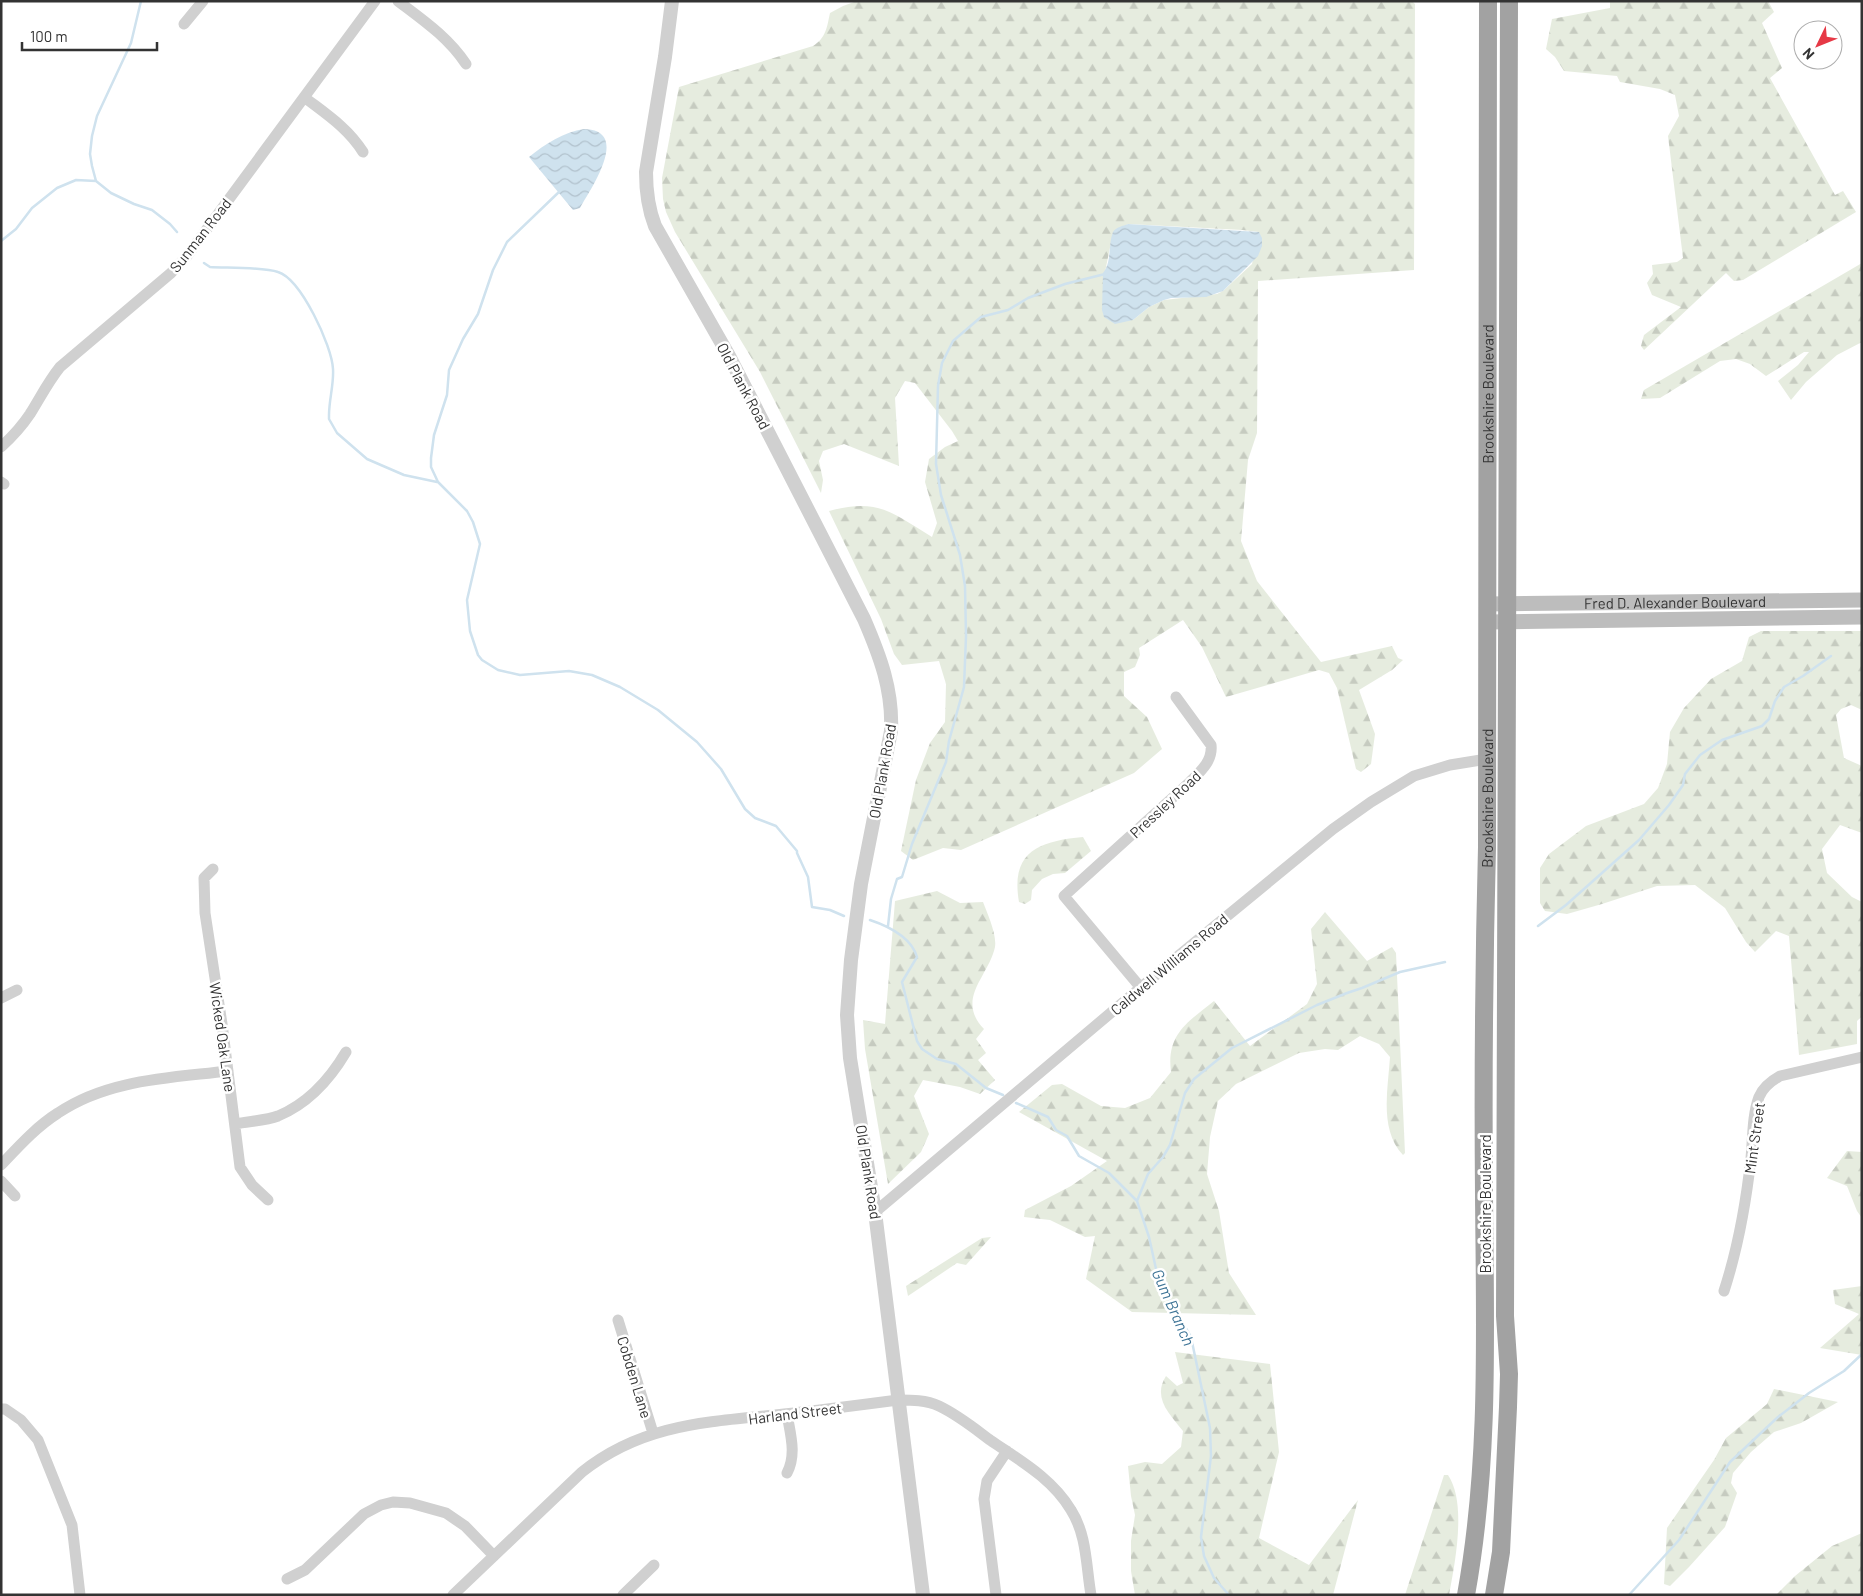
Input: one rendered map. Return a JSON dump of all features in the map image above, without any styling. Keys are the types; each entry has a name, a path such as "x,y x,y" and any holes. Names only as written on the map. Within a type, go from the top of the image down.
{"highway":[{"name":"Brookshire Boulevard","path":"1466,1595 1474,1547 1481,1476 1486,1362 1484,1173 1487,759 1488,1"},
{"name":"Brookshire Boulevard","path":"1494,1595 1501,1552 1509,1374 1505,1316 1509,1"},
{"path":"1487,214 1494,274 1497,346 1499,356 1508,364"},
{"path":"1488,364 1495,368 1497,373 1501,441 1508,475"},
{"path":"1487,668 1495,691 1494,720 1496,742 1501,748 1508,749"},
{"path":"1487,759 1494,770 1494,822 1507,908"}],"main road":[{"name":"Fred D. Alexander Boulevard","path":"1487,622 1508,613 1862,600"},
{"name":"Fred D. Alexander Boulevard","path":"1487,604 1508,613 1862,617"}],"street":[{"path":"184,24 203,1"},
{"name":"Sunman Road","path":"1,447 30,414 46,385 60,366 171,273 187,256 375,1"},
{"path":"398,1 427,22 451,44 466,64"},
{"name":"Old Plank Road","path":"672,1 666,57 646,172 646,190 651,215 655,226 729,356 864,619 878,652 889,689 892,713 891,731 861,884 851,960 847,1015 850,1058 875,1212 923,1595"},
{"path":"304,97 337,121 355,139 364,152"},
{"name":"Pressley Road","path":"1141,988 1064,896 1190,782 1207,762 1211,753 1211,745 1176,697"},
{"name":"Caldwell Williams Road","path":"875,1212 1333,829 1398,785 1423,773 1450,765 1487,759"},
{"name":"Wicked Oak Lane","path":"213,869 204,878 206,913 240,1167 252,1186 268,1200"},
{"path":"1,998 17,990"},
{"path":"235,1124 277,1116 307,1099 336,1069 346,1052"},
{"name":"Mint Street","path":"1724,1291 1732,1267 1742,1219 1751,1157 1755,1110 1762,1090 1772,1080 1780,1076 1862,1057"},
{"path":"1,1165 40,1126 58,1112 78,1101 105,1090 144,1081 228,1071"},
{"path":"1,1181 15,1196"},
{"name":"Cobden Lane","path":"618,1320 653,1433"},
{"name":"Harland Street","path":"452,1595 569,1484 594,1463 615,1449 653,1433 694,1425 898,1400 922,1401 938,1405 960,1417 1040,1474 1060,1494 1072,1510 1083,1534 1091,1595"},
{"path":"1,1409 5,1409 21,1420 38,1440 72,1525 80,1595"},
{"path":"787,1414 793,1456 792,1465 788,1473"},
{"path":"996,1595 984,1499 987,1481 1007,1451"},
{"path":"287,1579 305,1570 364,1514 392,1502 410,1503 446,1513 465,1526 494,1556"},
{"path":"623,1595 654,1565"}],"green space":[{"path":"857,1 1412,1 1415,4 1414,270 1258,281 1257,433 1248,460 1241,541 1257,581 1321,662 1392,646 1398,658 1403,660 1392,670 1359,690 1375,734 1371,764 1361,772 1356,769 1337,688 1329,673 1319,670 1226,697 1202,647 1183,620 1139,648 1140,655 1135,667 1124,672 1124,696 1147,717 1162,749 1134,773 961,850 943,848 913,860 901,851 916,780 930,743 945,722 946,684 939,661 902,665 894,654 881,619 829,511 860,506 884,510 932,537 937,523 925,482 929,459 945,447 958,441 915,383 905,381 895,398 899,466 844,444 823,451 819,461 823,480 821,493 760,372 675,232 666,212 663,199 662,178 679,87 813,46 823,36 830,13","holes":["1128,224 1259,232 1252,264 1223,291 1217,294 1164,300 1149,307 1133,320 1105,272 1113,233"]},
{"path":"1610,1 1768,1 1774,12 1762,23 1782,68 1770,78 1835,195 1843,191 1856,212 1743,280 1734,281 1726,273 1644,350 1641,346 1644,335 1681,307 1652,295 1647,283 1653,274 1652,265 1677,262 1683,258 1668,136 1679,116 1675,95 1660,89 1620,82 1617,76 1564,71 1555,57 1546,49 1552,19 1610,8"},
{"path":"1862,263 1862,342 1837,355 1806,382 1791,400 1778,381 1798,365 1809,352 1804,352 1766,376 1750,364 1736,359 1720,361 1660,398 1641,399 1644,390"},
{"path":"1761,631 1862,631 1862,710 1851,705 1841,709 1836,715 1844,758 1862,766 1862,833 1840,825 1822,849 1827,873 1852,897 1862,902 1862,1016 1857,1021 1857,1044 1799,1055 1789,936 1776,931 1755,952 1746,942 1725,908 1695,885 1657,886 1567,914 1545,911 1540,903 1540,868 1549,854 1586,826 1644,804 1658,788 1667,764 1670,732 1684,708 1711,679 1742,661 1749,637"},
{"path":"1083,837 1091,851 1065,873 1053,874 1042,879 1032,890 1031,900 1025,904 1019,902 1017,885 1019,871 1024,860 1041,846"},
{"path":"937,891 960,903 983,902 995,936 992,958 976,988 973,1008 976,1018 984,1029 976,1039 986,1053 978,1060 995,1080 980,1094 960,1087 923,1080 914,1096 929,1134 921,1152 888,1184 865,1049 863,1020 885,1024 895,901"},
{"path":"1325,912 1367,961 1392,947 1396,953 1405,1153 1403,1155 1395,1145 1388,1121 1387,1095 1390,1057 1379,1044 1360,1036 1338,1050 1325,1049 1299,1053 1236,1084 1218,1101 1210,1137 1207,1174 1219,1211 1229,1273 1256,1315 1132,1312 1086,1279 1095,1236 1085,1237 1050,1220 1024,1217 1025,1210 1071,1186 1107,1161 1019,1112 1052,1085 1062,1084 1101,1106 1125,1108 1150,1098 1171,1072 1170,1059 1172,1048 1181,1030 1214,1001 1250,1046 1307,1004 1317,984 1311,929"},
{"path":"1847,1151 1862,1152 1862,1218 1857,1211 1847,1186 1827,1178"},
{"path":"991,1237 966,1265 957,1263 908,1296 906,1286 982,1238"},
{"path":"1862,1286 1862,1355 1820,1348 1859,1314 1835,1304 1833,1290"},
{"path":"1175,1352 1270,1364 1279,1452 1259,1538 1309,1565 1358,1500 1333,1595 1135,1595 1131,1571 1131,1541 1135,1515 1128,1466 1145,1462 1162,1464 1181,1447 1183,1431 1164,1405 1161,1391 1166,1376 1177,1386 1183,1383"},
{"path":"1774,1389 1838,1402 1801,1423 1774,1432 1751,1452 1733,1473 1731,1483 1737,1493 1725,1527 1670,1586 1664,1584 1667,1528 1714,1460 1726,1438 1767,1404"},
{"path":"1444,1475 1448,1475 1454,1487 1458,1517 1458,1534 1449,1595 1405,1595"},
{"path":"1862,1533 1862,1595 1776,1595 1795,1576 1832,1546"}],"water":[{"path":"584,129 598,132 605,139 606,150 604,162 592,188 580,208 573,210 529,157 555,139"},
{"path":"1128,224 1259,232 1262,238 1262,246 1258,256 1223,291 1206,297 1164,300 1149,307 1133,320 1115,324 1104,317 1102,310 1103,273 1108,264 1114,230"}],"waterway":[{"path":"141,1 131,43 97,116 90,154 96,181 111,193 152,210 177,232"},
{"path":"1,241 16,229 32,208 57,188 76,180 96,181"},
{"path":"560,191 507,242 493,270 478,314 463,339 449,370 447,395 434,435 431,467 438,482 467,511 473,522 480,544 467,600 470,631 478,655 482,660 498,670 520,675 569,671 592,675 620,687 658,710 697,742 721,769 745,809 755,818 776,826 797,851 808,877 812,907 830,910 844,916"},
{"path":"204,263 210,267 271,270 287,277 314,314 327,345 333,369 329,419 337,433 367,459 404,475 437,482"},
{"path":"888,926 891,899 897,879 902,877 912,844 946,762 949,741 964,687 965,586 960,555 941,495 936,464 938,386 942,363 953,341 981,317 1008,310 1028,298 1065,284 1105,274"},
{"path":"1538,926 1566,905 1639,840 1669,805 1683,785 1685,774 1700,755 1722,740 1762,726 1769,719 1775,701 1784,687 1831,656"},
{"name":"Gum Branch","path":"870,920 898,933 910,944 917,957 902,982 917,1041 922,1049 937,1059 956,1064 986,1088 1003,1095"},
{"path":"1137,1201 1148,1174 1163,1157 1170,1145 1185,1093 1194,1079 1232,1048 1317,1005 1400,972 1445,962"},
{"name":"Gum Branch","path":"1016,1103 1048,1117 1056,1130 1067,1136 1079,1156 1109,1173 1137,1201 1149,1237 1158,1278 1191,1337 1210,1428 1211,1456 1201,1537 1204,1556 1214,1578 1229,1595"},
{"path":"1629,1595 1679,1540 1730,1462 1778,1417 1809,1393 1844,1371 1862,1354"}]}
